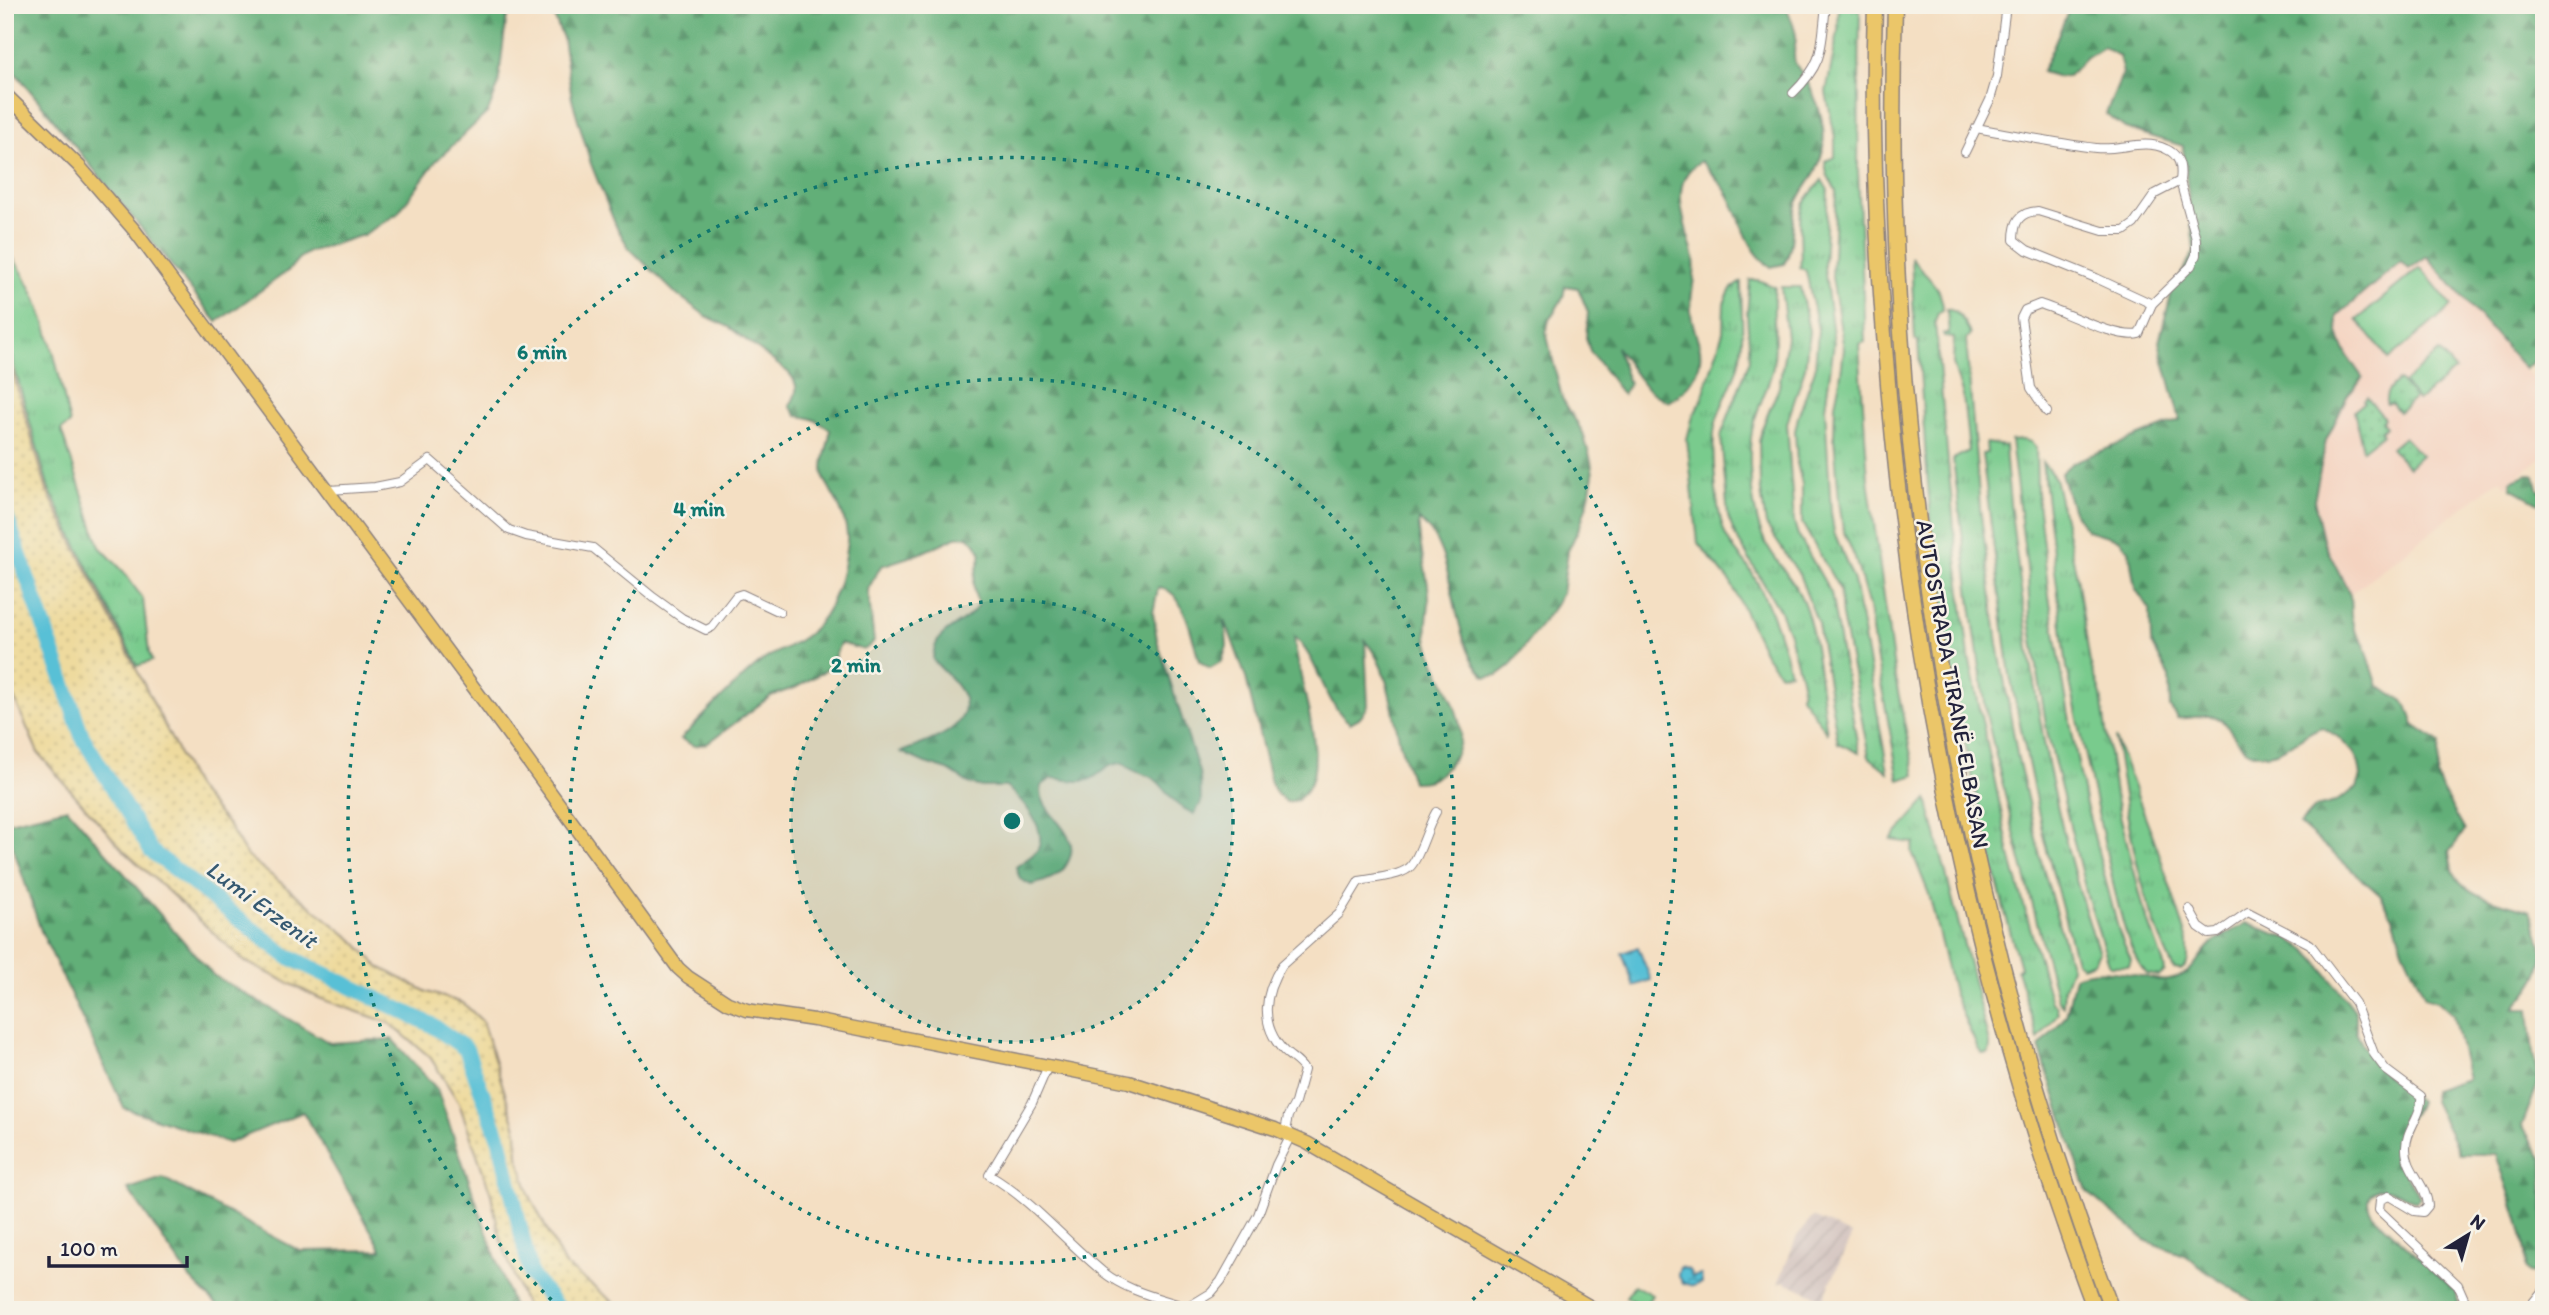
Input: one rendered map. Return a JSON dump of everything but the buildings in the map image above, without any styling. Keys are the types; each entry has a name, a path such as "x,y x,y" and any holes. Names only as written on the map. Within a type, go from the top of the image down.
{"highway":[{"name":"AUTOSTRADA TIRANË-ELBASAN","path":"1875,5 1874,179 1880,286 1890,416 1916,636 1965,887 1995,1006 2066,1232 2095,1310"},
{"name":"AUTOSTRADA TIRANË-ELBASAN","path":"1895,5 1894,182 1900,301 1908,416 1936,638 1981,868 2033,1079 2112,1310"}],"main road":[{"path":"5,94 112,202 328,490 671,959 688,977 728,1003 747,1010 814,1020 1129,1082 1291,1135 1596,1310"}],"street":[{"path":"1793,93 1811,76 1820,59 1826,5"},
{"path":"1965,152 1990,100 1997,76 2006,5"},
{"path":"1976,128 2098,148 2147,144 2166,149 2175,155 2181,164 2180,181 2196,239 2196,254 2191,266 2152,304 2139,334 2111,330 2040,304 2025,310 2021,318 2031,388 2047,412"},
{"path":"2152,304 2027,250 2014,240 2014,229 2021,215 2038,211 2103,231 2124,231 2134,224 2155,194 2180,181"},
{"path":"328,490 348,490 400,482 430,460 509,530 526,536 593,548 653,597 682,618 706,630 712,628 736,596 742,594 780,612"},
{"path":"1048,1066 1032,1103 989,1175 1048,1220 1105,1273 1136,1292 1191,1309 1212,1293 1221,1281 1258,1215 1276,1165 1291,1135 1286,1126 1304,1070 1285,1052 1267,1024 1266,1009 1275,975 1282,965 1339,914 1359,881 1402,872 1409,868 1436,812"},
{"path":"2189,909 2199,927 2209,934 2217,933 2248,912 2309,944 2355,1003 2374,1054 2386,1070 2421,1096 2422,1103 2406,1141 2405,1152 2426,1195 2428,1206 2423,1212 2417,1212 2389,1196 2383,1198 2378,1207 2400,1232 2458,1285 2469,1310"},
{"path":"2527,1310 2544,1289"},
{"path":"1565,1310 1574,1297"},
{"path":"2534,1310 2544,1307"}],"shaded area":[{"path":"2426,255 2544,391 2544,455 2506,486 2500,479 2350,594 2324,543 2314,500 2326,441 2348,394 2363,378 2348,357 2336,330 2337,316 2402,261"},
{"path":"1813,1217 1852,1235 1823,1299 1783,1281 1778,1284 1797,1236"}],"green space":[{"path":"5,5 511,5 506,21 498,86 488,112 436,161 397,214 363,235 309,252 298,259 289,270 217,322 20,78 5,63"},
{"path":"549,5 1786,5 1795,32 1795,62 1817,104 1823,123 1824,143 1817,169 1796,206 1791,243 1784,264 1771,267 1756,253 1729,196 1701,161 1690,170 1683,181 1681,206 1695,273 1691,313 1699,344 1700,362 1689,385 1669,401 1645,386 1616,347 1629,384 1623,395 1590,351 1586,338 1588,312 1578,288 1565,286 1563,298 1549,320 1546,332 1562,398 1583,433 1593,475 1580,526 1568,551 1562,593 1510,666 1498,675 1486,677 1473,661 1464,641 1441,552 1432,534 1419,520 1429,599 1427,636 1459,720 1457,752 1444,770 1428,781 1412,782 1400,745 1384,675 1373,651 1365,641 1368,706 1361,717 1350,723 1333,704 1310,657 1294,636 1315,750 1311,782 1298,800 1286,802 1277,794 1271,783 1246,678 1225,620 1227,646 1222,661 1210,668 1199,661 1188,623 1175,596 1158,588 1153,613 1157,640 1200,775 1201,803 1194,814 1176,803 1154,779 1132,770 1124,763 1112,765 1088,780 1052,778 1041,786 1042,796 1050,813 1068,836 1071,854 1067,864 1056,876 1031,885 1020,879 1016,867 1038,849 1039,832 1031,814 1019,798 1006,787 970,784 948,770 901,752 943,735 960,720 964,710 964,699 959,689 933,660 938,640 978,605 974,585 981,554 968,536 956,537 921,553 881,566 868,589 874,642 864,650 840,643 831,667 797,687 771,696 708,743 694,746 681,739 752,669 767,657 808,634 831,603 843,567 847,535 840,509 824,477 823,465 830,430 815,420 797,416 790,406 796,389 789,373 729,327 706,316 674,292 629,248 616,226 591,164 572,99 563,38"},
{"path":"1839,5 1860,5 1858,171 1865,342 1859,344 1868,479 1895,677 1915,775 1899,780 1869,607 1855,558 1843,530 1834,437 1835,404 1844,349 1832,277 1836,191 1827,174 1825,161 1835,157 1835,138 1826,92 1838,32"},
{"path":"2071,5 2544,5 2544,352 2525,369 2427,256 2409,269 2401,261 2337,316 2341,341 2363,378 2348,394 2326,441 2314,500 2324,543 2350,594 2354,629 2365,646 2378,686 2402,700 2407,705 2414,725 2440,743 2437,776 2465,831 2449,852 2458,879 2478,894 2530,911 2540,942 2542,964 2539,974 2513,1009 2529,1009 2533,1054 2539,1081 2522,1126 2543,1159 2542,1275 2529,1273 2525,1268 2520,1227 2496,1154 2460,1154 2434,1101 2433,1090 2468,1079 2453,1015 2439,1002 2425,997 2403,949 2393,917 2380,895 2300,824 2316,807 2335,802 2357,788 2361,776 2353,752 2338,737 2322,727 2280,751 2254,753 2240,744 2222,720 2206,716 2177,718 2170,707 2169,677 2151,642 2150,610 2135,588 2129,550 2119,539 2086,530 2072,509 2061,473 2073,462 2180,420 2159,342 2172,290 2194,251 2183,146 2125,128 2106,114 2123,73 2119,56 2103,47 2087,57 2068,76 2059,77 2042,72"},
{"path":"1822,180 1828,190 1824,266 1834,343 1825,408 1831,512 1834,532 1854,581 1888,772 1869,757 1842,616 1840,590 1802,523 1802,484 1797,463 1795,431 1815,369 1818,329 1806,271 1800,267 1800,217 1804,203"},
{"path":"5,248 19,267 40,309 70,424 61,430 100,547 123,571 143,599 152,661 137,666 49,489 5,335"},
{"path":"1911,256 1936,287 1942,301 1943,310 1938,313 1935,322 1969,657 2011,859 2051,1002 2056,1005 2058,1013 2038,1039 2017,970 2020,968 1968,757 1939,596 1918,341 1915,340"},
{"path":"2420,267 2452,306 2389,359 2357,320"},
{"path":"1750,280 1758,280 1775,287 1773,367 1754,422 1750,446 1753,499 1761,534 1798,591 1808,615 1827,733 1801,696 1802,682 1780,611 1735,535 1728,517 1721,436 1750,359 1747,315"},
{"path":"1741,282 1741,352 1714,432 1716,491 1725,534 1763,593 1790,672 1779,673 1765,654 1731,583 1698,543 1687,439 1723,332 1724,303 1731,289"},
{"path":"1781,287 1800,287 1809,331 1805,368 1787,423 1794,522 1798,535 1831,593 1859,753 1838,743 1818,624 1799,574 1766,525 1760,485 1759,442 1779,387 1787,337"},
{"path":"1947,309 1961,318 1970,335 1966,340 1980,508 1998,644 2017,754 2041,860 2071,968 2064,987 2063,1006 2057,999 1987,718 1953,459 1969,451 1963,396 1953,364 1954,338 1944,337 1943,334 1949,334"},
{"path":"2439,352 2455,370 2418,401 2403,383"},
{"path":"2399,380 2415,398 2399,412 2392,404 2386,404 2386,396"},
{"path":"2367,397 2384,418 2382,421 2386,426 2381,431 2383,434 2363,450 2354,411"},
{"path":"2404,437 2421,455 2408,467 2391,448"},
{"path":"2011,441 2031,442 2036,448 2037,493 2049,596 2085,801 2119,932 2131,960 2129,966 2110,966 2108,961 2087,896 2047,731 2030,621 2028,577"},
{"path":"1986,443 2005,446 2015,545 2043,737 2072,867 2099,952 2094,962 2082,966 2076,962 2044,839 2010,676 1982,454 1987,453"},
{"path":"2042,462 2055,478 2077,577 2090,663 2101,695 2115,795 2143,906 2164,965 2165,972 2159,976 2147,974 2135,956 2114,888 2067,668"},
{"path":"2529,474 2535,476 2538,489 2544,493 2544,506 2512,488 2511,481"},
{"path":"2115,738 2157,847 2188,941 2188,960 2181,970 2174,969 2151,914 2129,827"},
{"path":"1927,799 1990,1047 1989,1053 1983,1054 1978,1049 1953,993 1929,894 1912,852 1914,843 1891,840"},
{"path":"67,808 213,975 330,1043 392,1039 437,1089 514,1310 222,1310 190,1278 128,1189 163,1178 300,1251 382,1250 303,1112 229,1143 124,1108 41,931 5,823"},
{"path":"2246,923 2289,939 2315,959 2356,1012 2356,1031 2371,1061 2389,1079 2419,1101 2400,1135 2398,1154 2404,1172 2420,1197 2416,1202 2392,1190 2378,1188 2369,1196 2369,1206 2372,1214 2455,1291 2459,1304 2447,1307 2434,1305 2344,1310 2266,1310 2186,1256 2147,1241 2087,1192 2039,1047 2066,1016 2075,976 2101,971 2168,980 2189,971 2213,943"},
{"path":"1634,1285 1652,1295 1644,1308 1626,1297"}],"sand":[{"path":"5,346 47,491 196,788 229,826 247,856 352,939 379,967 427,992 463,1003 482,1021 517,1131 518,1156 529,1194 564,1264 619,1306 630,1310 526,1308 501,1241 491,1194 459,1103 430,1057 389,1023 319,998 244,961 123,850 38,753 5,677"}],"water":[{"path":"1638,947 1651,980 1634,986 1622,953"},
{"path":"1680,1267 1689,1270 1692,1277 1701,1275 1702,1283 1693,1286 1683,1283 1678,1275"}],"waterway":[{"name":"Lumi Erzenit","path":"5,513 82,736 151,851 287,956 432,1025 466,1049 500,1141 531,1275 559,1310"}]}
